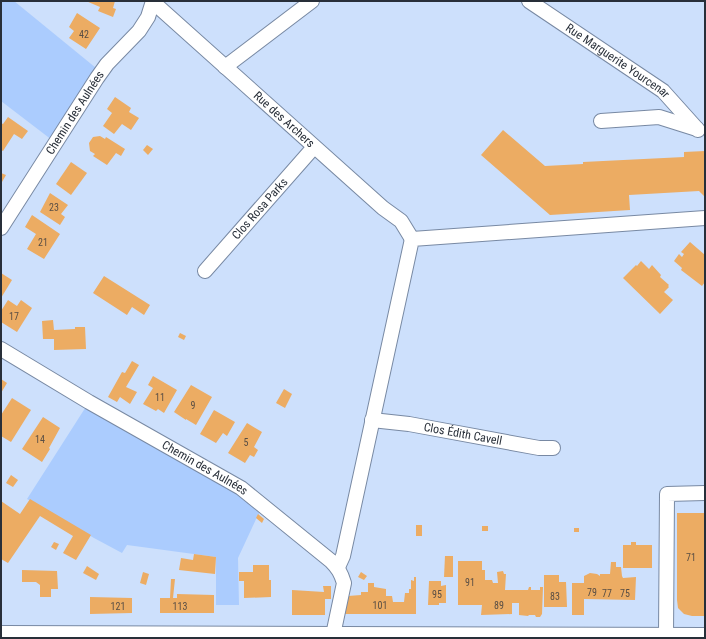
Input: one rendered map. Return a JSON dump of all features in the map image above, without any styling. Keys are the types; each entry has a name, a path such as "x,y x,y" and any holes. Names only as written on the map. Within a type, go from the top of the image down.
{"main road":[{"path":"1,634 296,637 333,635 705,637"}],"street":[{"name":"Rue des Archers","path":"153,1 314,147 383,208 401,221 412,239"},
{"name":"Chemin des Aulnées","path":"1,228 97,78 107,64 139,31 148,17 153,1"},
{"path":"225,67 312,1"},
{"name":"Rue Marguerite Yourcenar","path":"529,1 662,91 701,133"},
{"path":"601,121 659,117 701,133"},
{"name":"Clos Rosa Parks","path":"206,271 314,147"},
{"path":"333,635 344,582 338,567 343,556 412,239 705,218"},
{"name":"Chemin des Aulnées","path":"1,349 89,402 241,488 338,567"},
{"name":"Clos Édith Cavell","path":"372,420 417,425 539,448 553,448"},
{"path":"666,636 667,494 705,493"}],"shaded area":[{"path":"1,1 14,1 96,68 52,140 1,101"},
{"path":"89,402 264,506 257,517 238,558 239,605 216,605 216,557 127,545 122,553 27,499"}],"building":[{"path":"86,1 115,1 113,8 116,9 113,17 98,11 100,7"},
{"path":"77,13 100,28 86,49 69,38 74,31 69,27"},
{"path":"115,97 131,108 129,112 139,118 131,130 122,124 114,134 103,126 112,113 107,109"},
{"path":"8,117 28,131 22,139 14,134 3,151 1,150 1,123 3,124"},
{"path":"503,130 545,166 583,164 583,162 684,157 684,152 705,151 705,197 699,191 629,195 630,210 550,215 481,155"},
{"path":"100,136 105,139 106,137 125,149 121,156 116,153 107,165 93,156 95,154 90,151 89,143 93,137"},
{"path":"147,145 153,149 148,155 143,150"},
{"path":"71,162 87,173 71,195 56,184"},
{"path":"1,173 6,175 2,182 1,181"},
{"path":"50,193 68,205 61,214 65,217 60,225 40,212"},
{"path":"32,215 60,234 44,259 27,249 36,234 25,227"},
{"path":"690,242 705,255 705,282 702,286 681,270 682,268 674,261 679,254 682,257 684,254 681,252"},
{"path":"641,261 649,269 652,265 661,275 660,277 669,285 664,292 673,300 660,314 623,278"},
{"path":"1,273 12,280 1,298"},
{"path":"104,276 150,305 144,315 132,307 127,315 93,293"},
{"path":"8,300 17,306 21,300 32,308 17,332 1,322 1,311"},
{"path":"53,320 54,330 85,327 86,349 54,350 54,339 43,339 42,321"},
{"path":"180,333 186,336 184,340 178,337"},
{"path":"132,361 139,365 126,387 137,392 130,404 120,397 117,402 108,397 122,372 125,373"},
{"path":"153,376 177,390 164,413 158,409 156,411 143,404 153,388 148,385"},
{"path":"1,379 7,383 1,393"},
{"path":"191,385 212,397 196,425 174,412"},
{"path":"284,389 292,394 285,408 276,403"},
{"path":"12,398 31,410 11,442 1,436 1,415"},
{"path":"214,410 235,422 227,436 223,433 216,443 200,434"},
{"path":"43,417 60,428 42,462 22,449"},
{"path":"247,423 262,432 254,447 258,450 254,457 250,455 245,463 228,453"},
{"path":"11,475 18,480 13,487 6,483"},
{"path":"30,499 91,535 76,560 63,553 73,536 40,516 8,563 1,559 1,501 20,514"},
{"path":"677,513 705,513 705,616 692,616 684,614 678,608"},
{"path":"258,514 264,519 262,523 256,518"},
{"path":"416,525 422,525 422,536 416,536"},
{"path":"482,526 488,526 488,531 482,531"},
{"path":"574,528 579,528 579,532 574,532"},
{"path":"54,542 59,544 56,550 51,547"},
{"path":"631,542 636,542 636,545 652,545 652,568 623,568 623,545 631,545"},
{"path":"194,554 216,557 215,574 179,570 181,558 193,560"},
{"path":"445,556 453,556 453,577 444,577"},
{"path":"458,561 482,561 482,570 485,570 485,580 492,580 493,583 498,583 497,572 503,571 504,574 506,574 505,590 528,590 529,587 531,587 531,590 540,590 540,587 543,587 542,614 540,617 536,617 535,615 519,615 519,603 512,603 512,614 481,615 482,605 458,605"},
{"path":"611,562 616,562 616,567 621,567 623,578 636,577 635,600 584,599 584,615 572,615 572,583 584,583 584,576 590,573 600,576 600,574 610,574"},
{"path":"253,565 269,565 271,597 244,598 244,581 239,581 239,572 253,572"},
{"path":"87,566 99,574 96,580 83,573"},
{"path":"22,570 57,571 58,589 51,589 51,597 40,597 40,585 36,582 22,582"},
{"path":"143,572 149,574 146,585 140,583"},
{"path":"361,572 367,576 364,580 358,577"},
{"path":"544,575 559,575 559,582 566,582 567,607 544,607"},
{"path":"414,577 416,577 416,614 345,614 348,596 361,595 361,592 368,592 368,583 374,583 374,587 386,589 386,596 392,596 393,602 404,602 405,593 409,593 409,589 411,589 411,580 414,581"},
{"path":"171,579 175,579 173,598 177,598 177,594 214,595 214,613 160,613 160,598 170,598"},
{"path":"429,581 441,581 441,586 446,585 446,603 439,603 439,605 428,605"},
{"path":"323,586 331,586 331,599 325,599 325,615 292,615 292,590 324,592"},
{"path":"90,597 132,598 132,613 90,614"}]}
